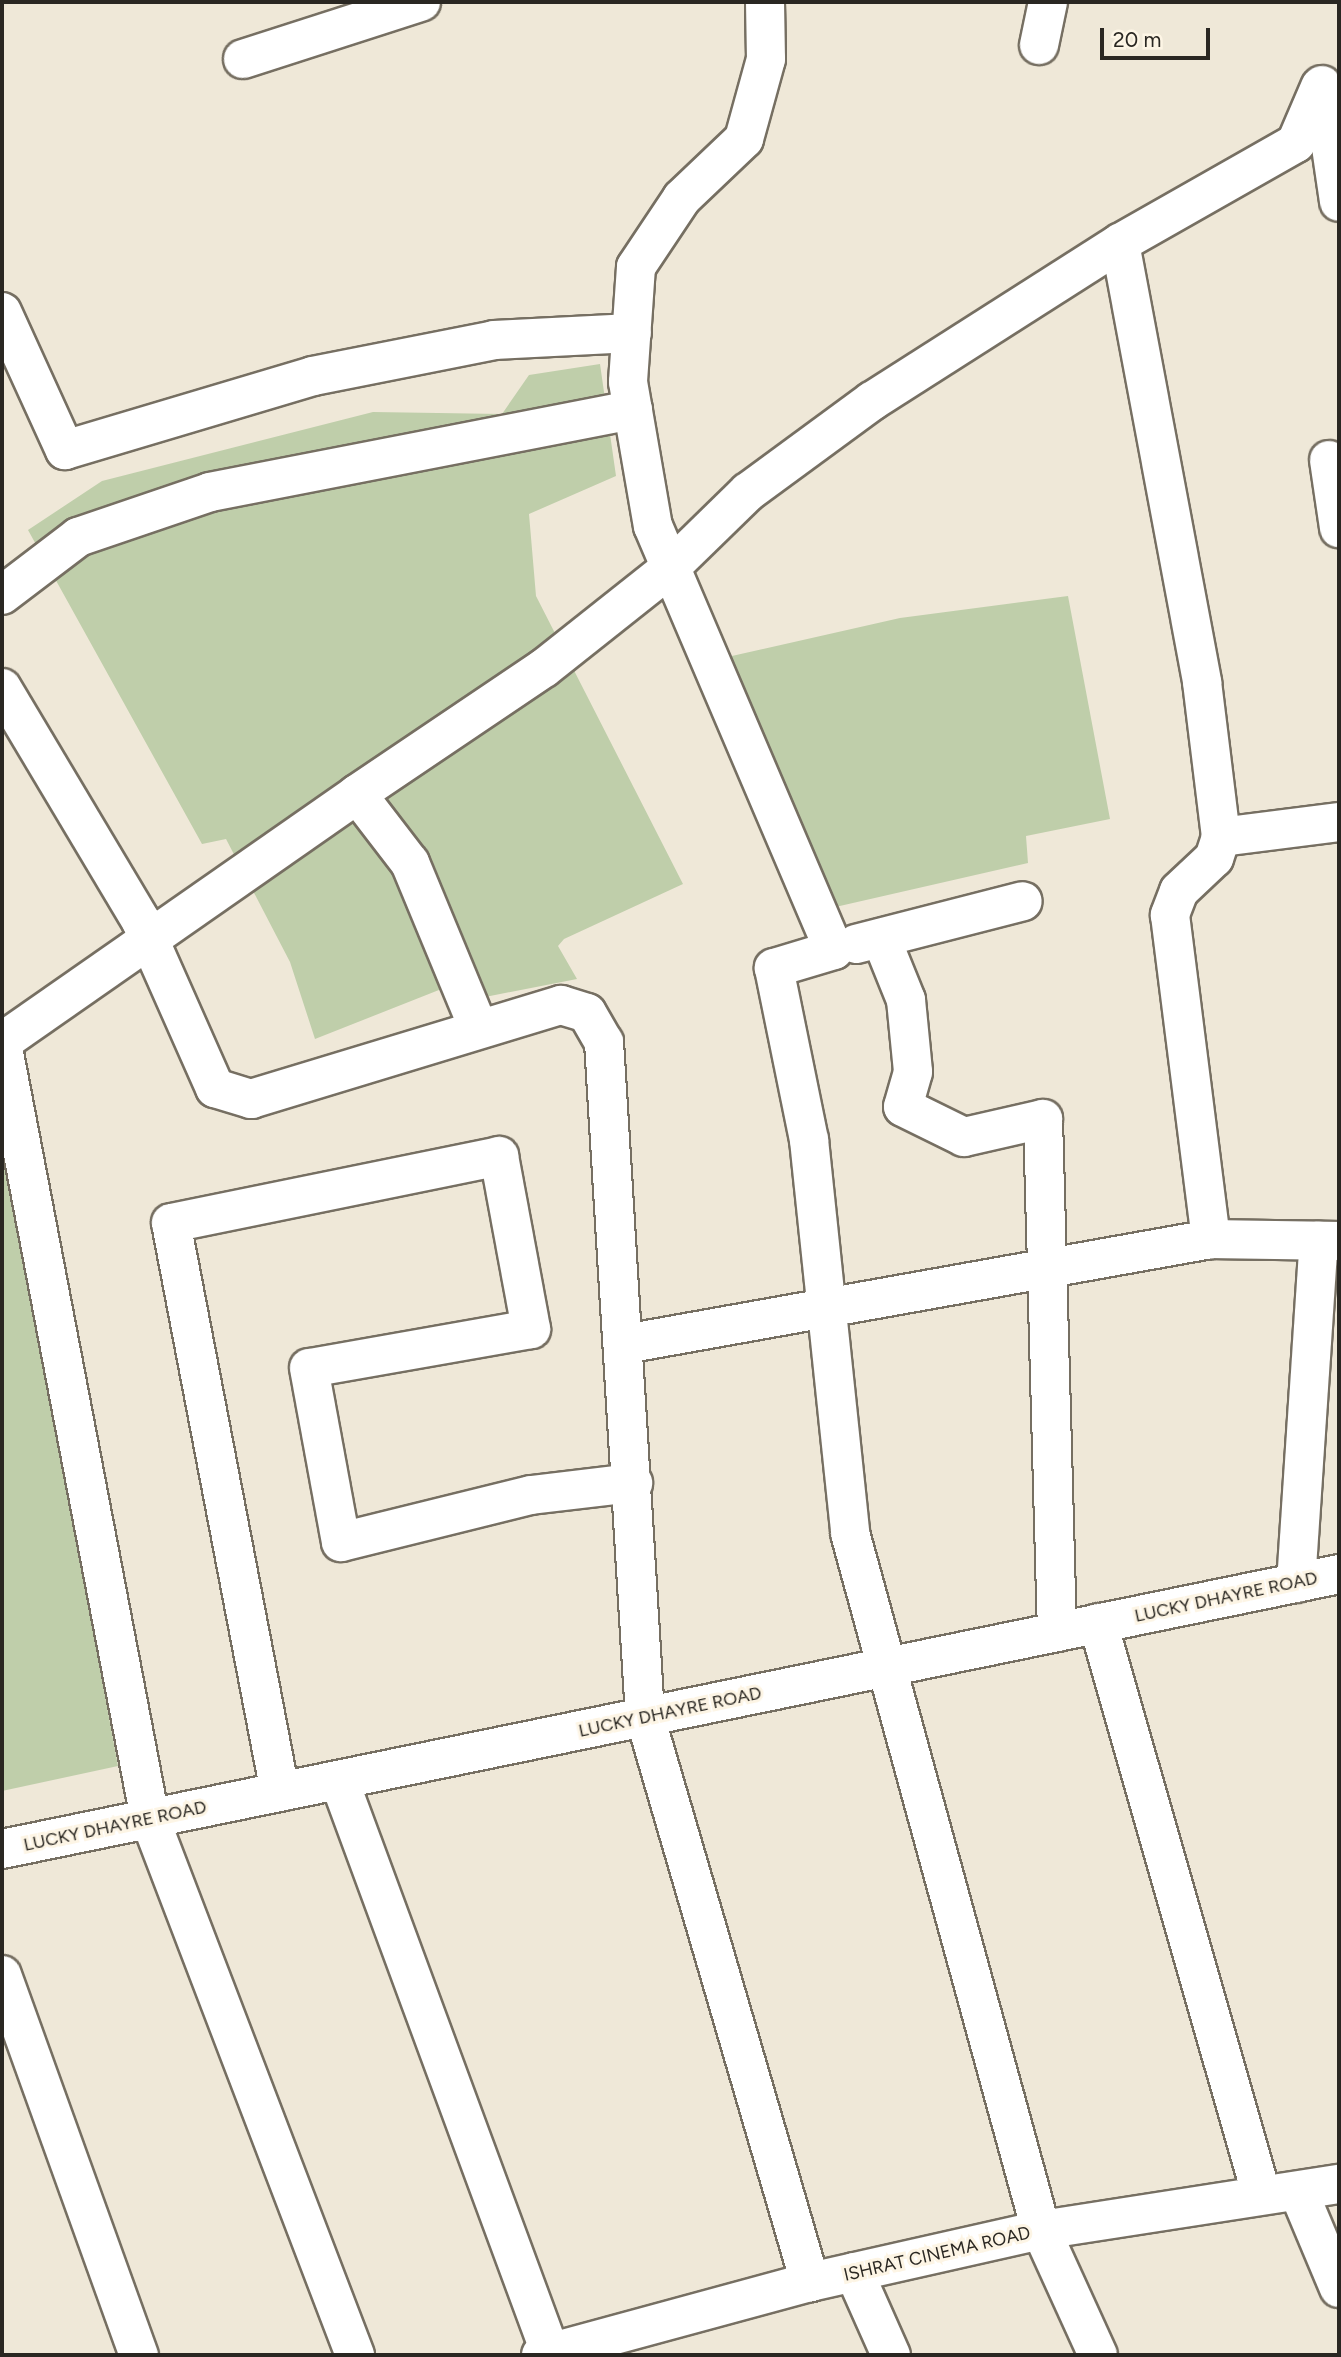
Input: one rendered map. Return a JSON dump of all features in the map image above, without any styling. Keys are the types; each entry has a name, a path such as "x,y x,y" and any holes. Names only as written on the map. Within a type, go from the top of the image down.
{"street":[{"path":"243,59 421,2"},
{"path":"765,2 766,59 744,139 682,198 636,267 632,332 633,410 653,526 834,950"},
{"path":"1039,45 1048,2"},
{"path":"1330,78 1339,202"},
{"path":"355,2355 150,1819 2,1042 357,794 544,668 670,568 748,492 872,401 1120,243 1296,143 1330,78"},
{"path":"1120,243 1202,682 1221,837 1214,858 1179,891 1170,915 1211,1239"},
{"path":"3,316 65,450 313,376 494,340 632,332"},
{"path":"2,595 78,537 210,492 633,410"},
{"path":"1329,460 1339,528"},
{"path":"2,688 150,941 215,1088 251,1099 478,1027 561,1005 587,1013 604,1042 625,1343 645,1717 810,2282"},
{"path":"357,794 410,863 478,1027"},
{"path":"1221,837 1339,822"},
{"path":"1023,901 774,968 809,1140 850,1533 1041,2230 1098,2355"},
{"path":"881,938 906,1000 913,1072 903,1107 964,1137 1043,1119 1050,1268 1057,1632"},
{"path":"280,1792 171,1223 499,1156 531,1329 309,1368 341,1542 531,1494 633,1483"},
{"path":"625,1343 1211,1239 1329,1241 1296,1583"},
{"name":"LUCKY DHAYRE ROAD","path":"2,1849 1339,1574"},
{"path":"1098,1623 1261,2193"},
{"path":"339,1780 545,2354"},
{"path":"2,1975 139,2355"},
{"name":"ISHRAT CINEMA ROAD","path":"545,2354 810,2282 1041,2230 1261,2193 1299,2193 1339,2184"},
{"path":"1299,2193 1339,2288"},
{"path":"854,2272 891,2355"}],"green space":[{"path":"600,364 616,476 529,514 536,596 683,884 564,939 558,946 577,979 480,998 444,988 315,1039 290,962 226,839 202,844 28,530 102,481 373,412 502,414 529,375"},
{"path":"1068,596 1110,819 1026,836 1028,863 831,908 723,658 900,618"},
{"path":"2,1138 118,1766 2,1791"}]}
